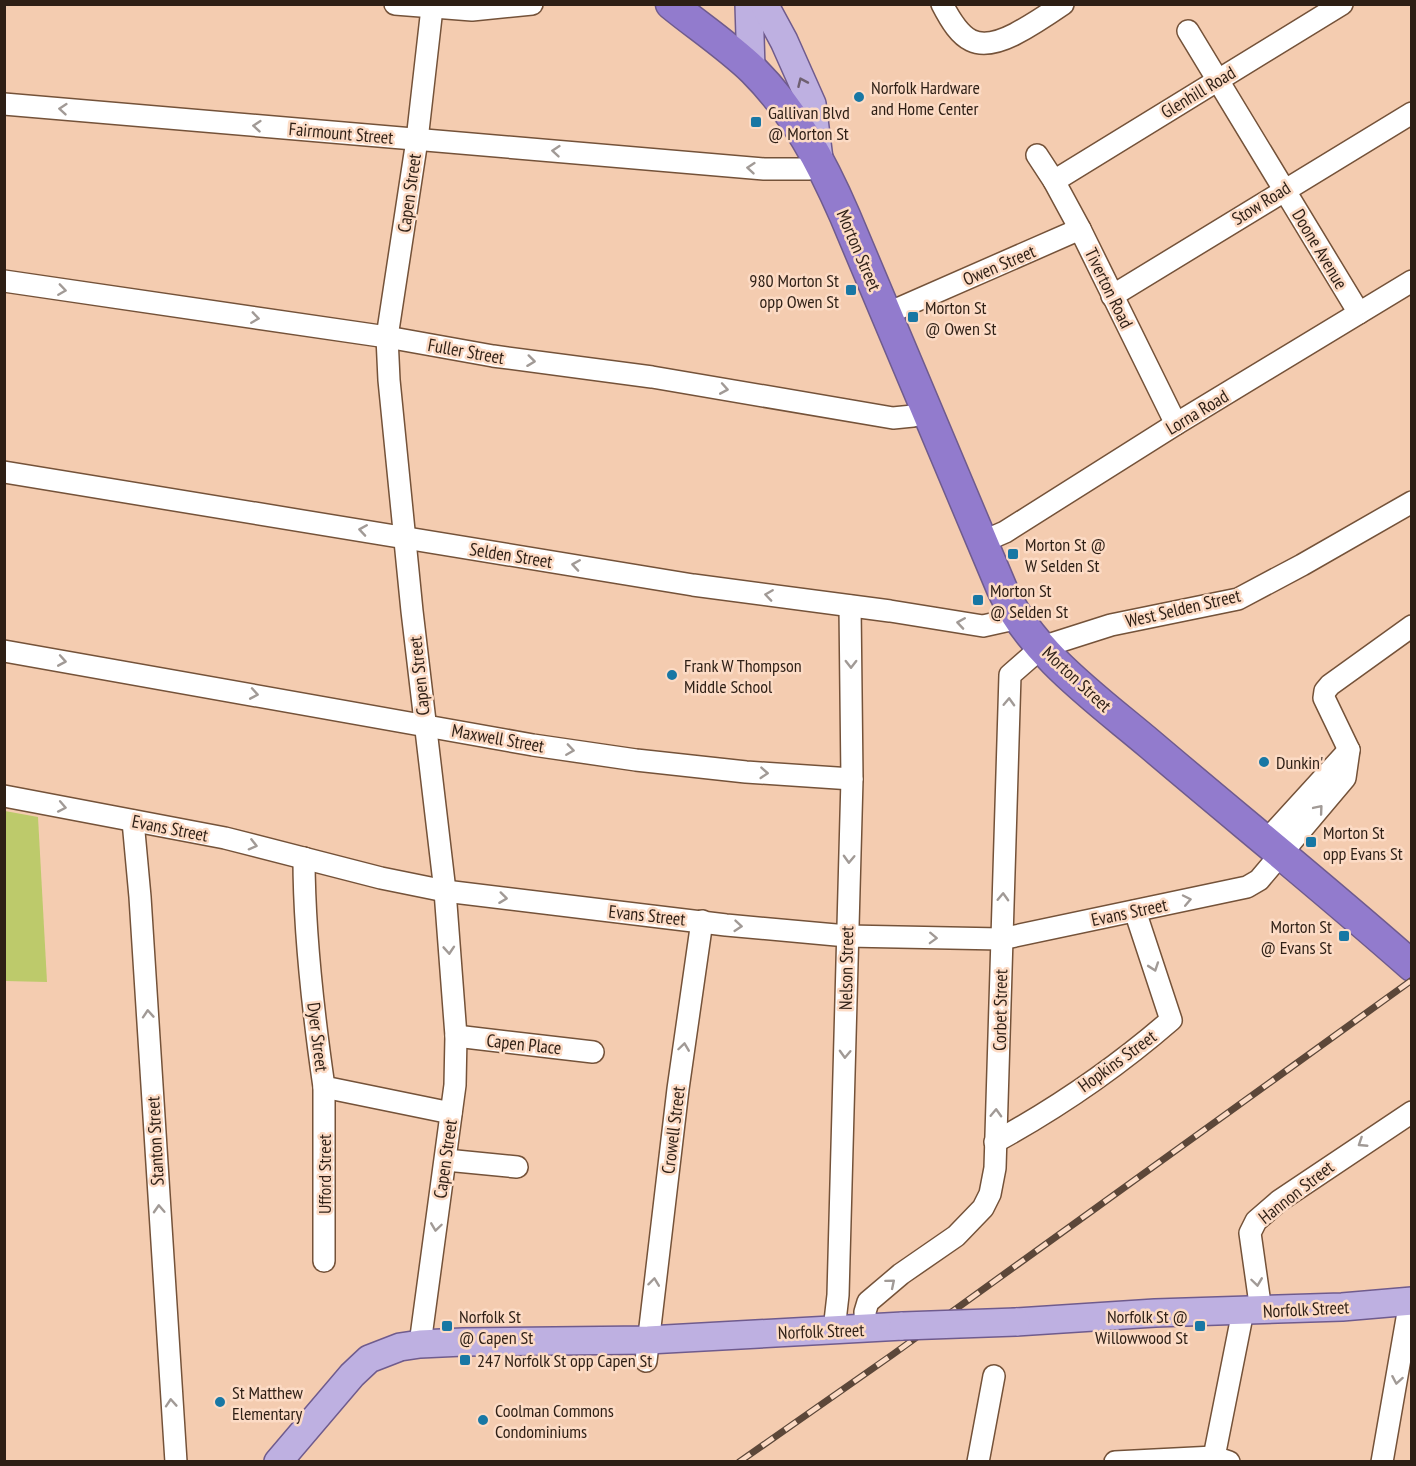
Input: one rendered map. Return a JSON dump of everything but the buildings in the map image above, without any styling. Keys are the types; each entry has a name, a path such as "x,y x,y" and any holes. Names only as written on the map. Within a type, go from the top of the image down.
{"highway":[{"path":"671,4 752,69"},
{"name":"Morton Street","path":"752,69 788,112 845,216 1004,594 1019,618 1042,647 1078,683 1412,966"}],"main road":[{"name":"Morton Street","path":"752,69 756,6"},
{"name":"Morton Street","path":"756,6 784,41 812,104 816,164"},
{"name":"Norfolk Street","path":"278,1461 352,1375 369,1359 400,1347 420,1344 647,1351 834,1330 1155,1313 1374,1305 1411,1301"}],"street":[{"path":"395,4 472,10 532,4"},
{"path":"942,4 952,23 965,36 987,45 998,43 1026,28 1063,4"},
{"name":"Glenhill Road","path":"1054,181 1342,4"},
{"name":"Capen Street","path":"420,1344 455,1085 456,1036 445,891 412,611 388,380 387,337 417,140 432,8"},
{"name":"Doone Avenue","path":"1188,31 1359,314"},
{"name":"Fairmount Street","path":"4,104 764,169 816,164"},
{"name":"Stow Road","path":"1112,296 1412,113"},
{"name":"Tiverton Road","path":"1037,155 1054,181 1080,230 1176,424"},
{"name":"Owen Street","path":"886,314 1080,230"},
{"name":"Fuller Street","path":"4,281 387,337 493,356 652,377 893,418 913,416 926,411"},
{"name":"Lorna Road","path":"982,542 1005,532 1176,424 1412,281"},
{"name":"Selden Street","path":"4,472 693,585 983,626 1019,618"},
{"name":"West Selden Street","path":"1042,647 1111,625 1238,598 1302,565 1412,502"},
{"name":"Nelson Street","path":"834,1330 838,1295 852,779 850,606"},
{"name":"Evans Street","path":"4,796 225,838 381,878 445,891 847,936 1001,939 1247,887 1259,880 1273,848 1345,778 1349,750 1324,698 1325,690 1412,626"},
{"name":"Corbet Street","path":"868,1302 901,1274 956,1236 983,1208 990,1194 993,1176 1000,1026 1010,675 1042,647"},
{"name":"Maxwell Street","path":"4,651 533,745 636,760 746,772 852,779"},
{"name":"Stanton Street","path":"133,821 140,897 176,1461"},
{"name":"Dyer Street","path":"304,858 304,896 315,1029 324,1087 451,1113"},
{"name":"Hopkins Street","path":"995,1142 1031,1123 1107,1070 1172,1020 1135,911"},
{"name":"Crowell Street","path":"647,1351 678,1089 702,921"},
{"name":"Capen Place","path":"456,1036 592,1052"},
{"name":"Ufford Street","path":"324,1087 324,1261"},
{"name":"Hannon Street","path":"1221,1459 1252,1311 1250,1233 1256,1221 1279,1201 1412,1112"},
{"path":"446,1160 517,1167"},
{"path":"838,1295 853,1302 868,1302 865,1312 866,1330"},
{"path":"1382,1461 1411,1301"},
{"path":"978,1461 994,1376"},
{"path":"1115,1461 1221,1459"}],"green space":[{"path":"5,811 38,817 47,982 5,981"}],"railway":[{"path":"739,1462 892,1355 1412,980"}],"place":[{"name":"Norfolk Hardware and Home Center","path":"859,97"},
{"name":"Gallivan Blvd @ Morton St","path":"756,122"},
{"name":"980 Morton St opp Owen St","path":"851,290"},
{"name":"Morton St @ Owen St","path":"913,317"},
{"name":"Morton St @ W Selden St","path":"1013,554"},
{"name":"Morton St @ Selden St","path":"978,600"},
{"name":"Frank W Thompson Middle School","path":"672,675"},
{"name":"Dunkin'","path":"1264,762"},
{"name":"Morton St opp Evans St","path":"1311,842"},
{"name":"Morton St @ Evans St","path":"1344,936"},
{"name":"Norfolk St @ Capen St","path":"447,1326"},
{"name":"Norfolk St @ Willowwood St","path":"1200,1326"},
{"name":"247 Norfolk St opp Capen St","path":"465,1360"},
{"name":"St Matthew Elementary","path":"220,1402"},
{"name":"Coolman Commons Condominiums","path":"483,1420"}]}
